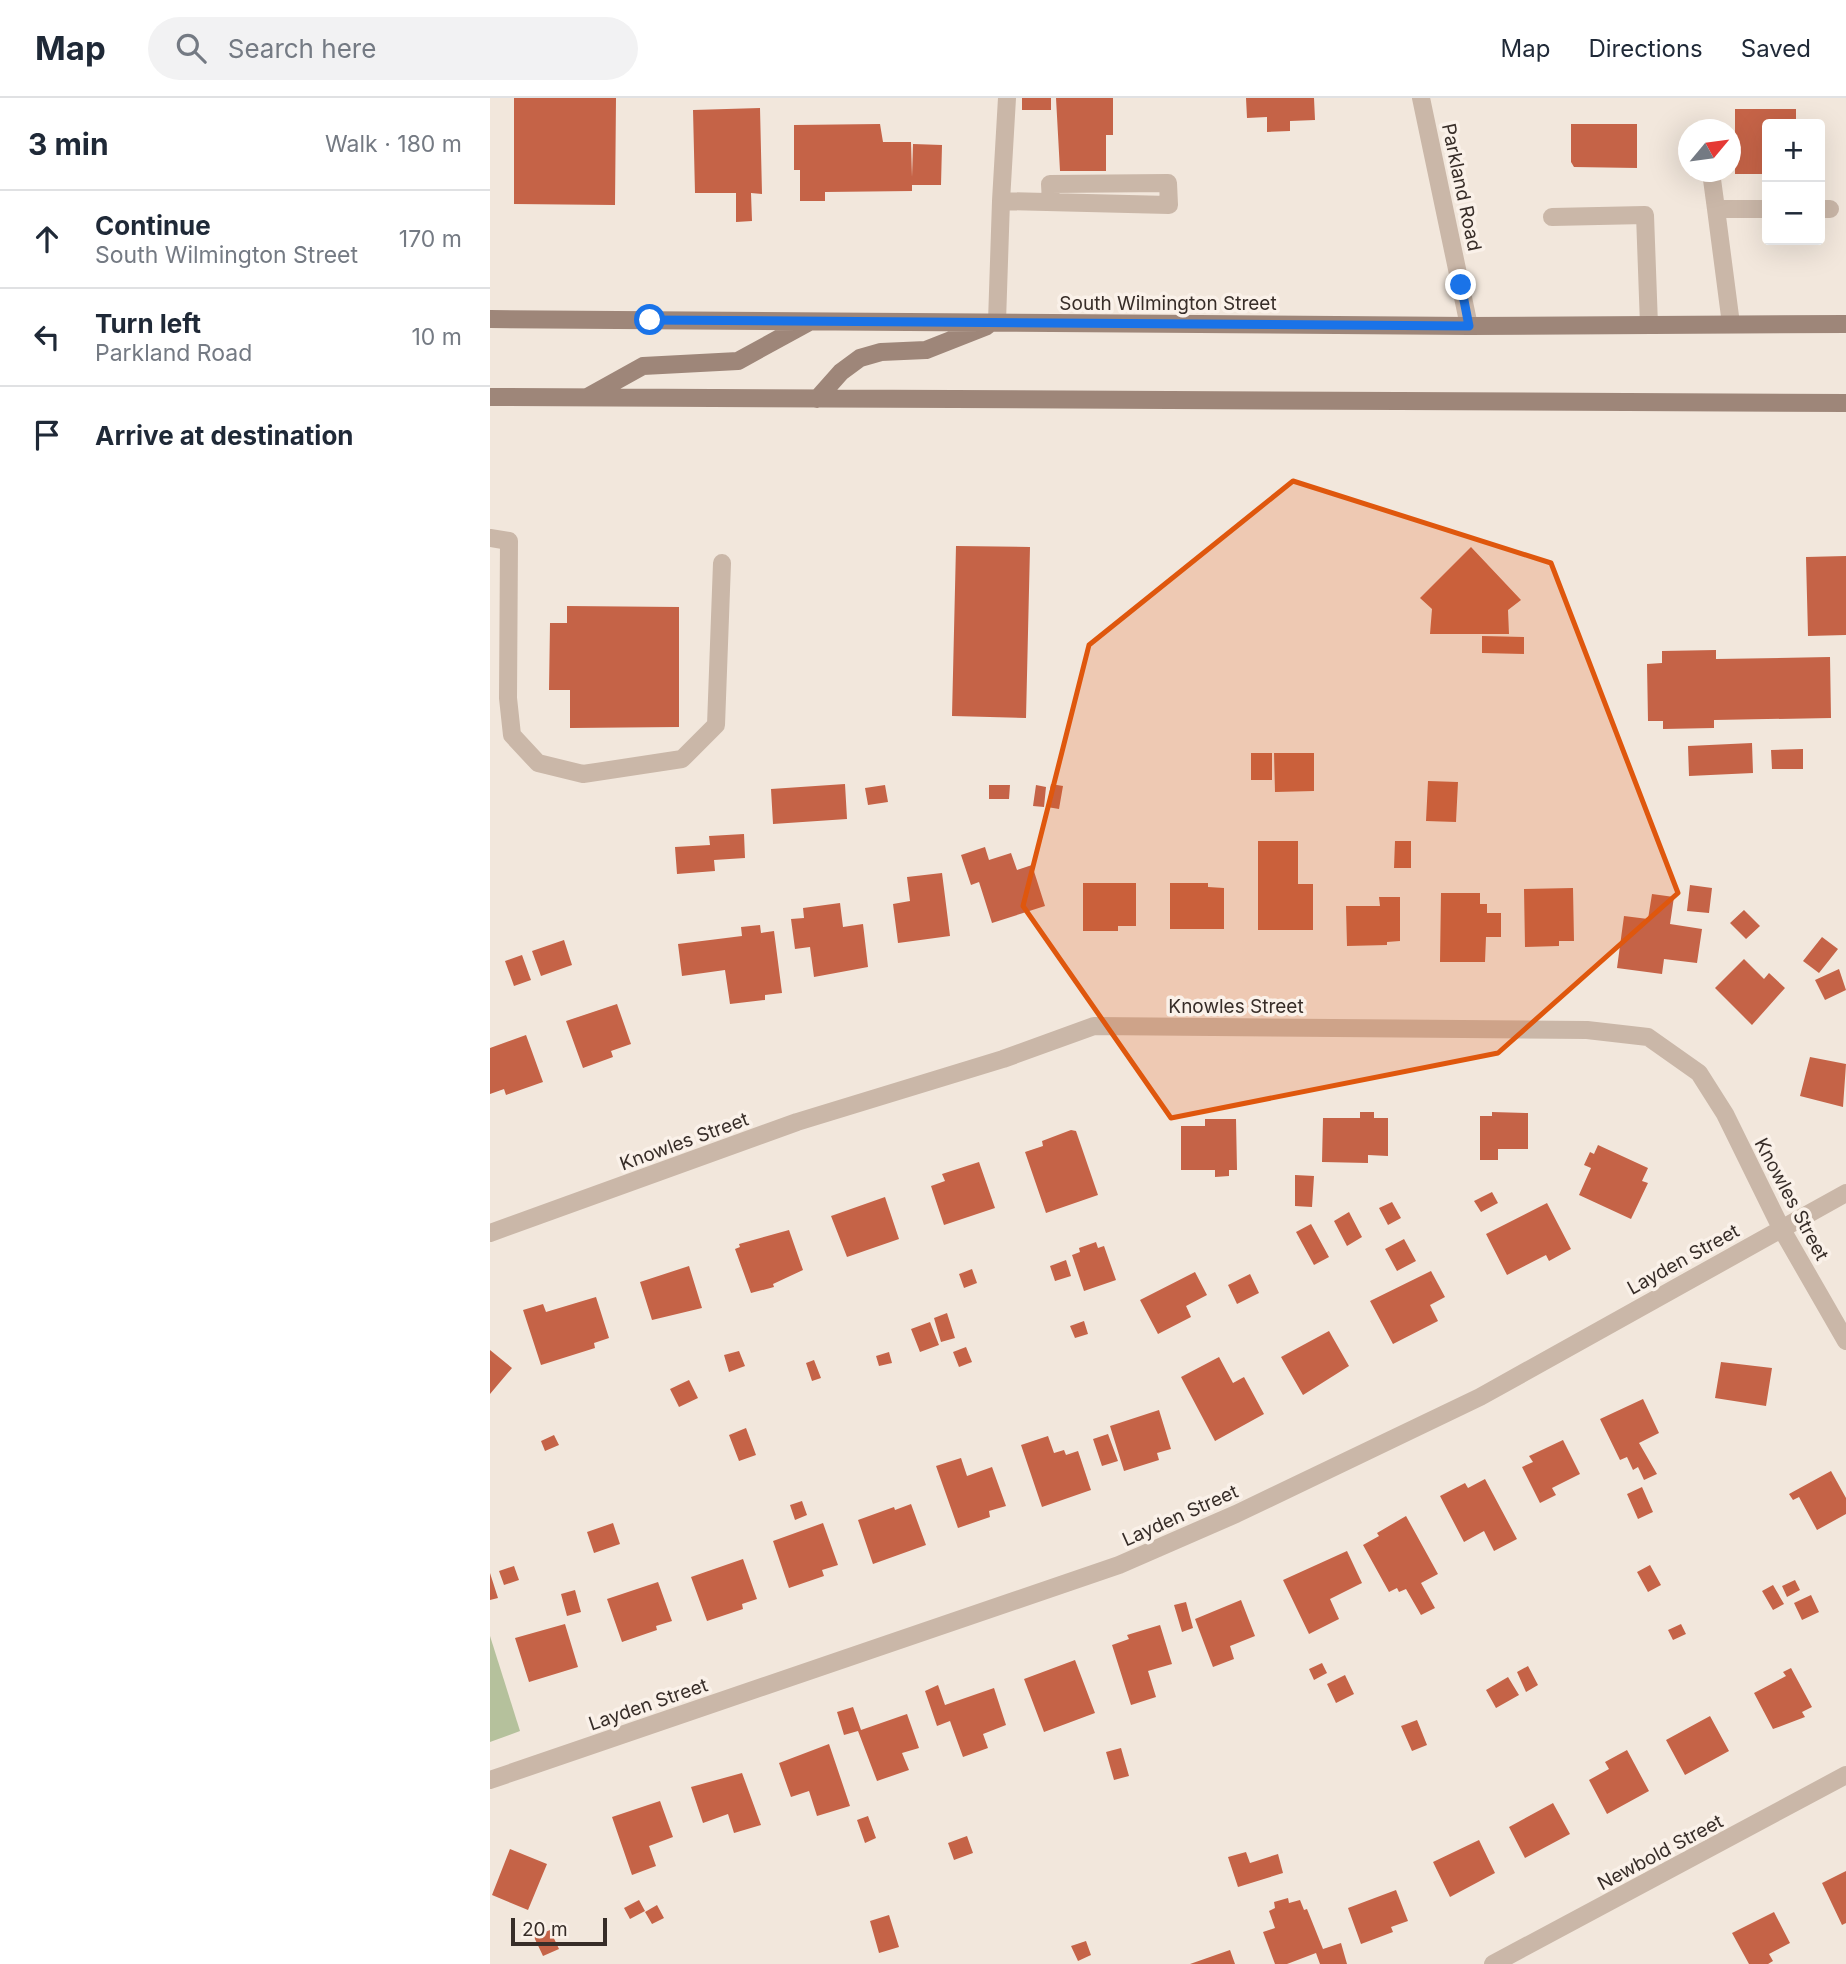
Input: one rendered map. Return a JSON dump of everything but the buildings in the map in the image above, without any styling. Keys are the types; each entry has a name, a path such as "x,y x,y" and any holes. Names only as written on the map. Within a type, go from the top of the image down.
{"main road":[{"name":"South Wilmington Street","path":"490,319 1469,326 1846,324"},
{"path":"586,398 643,366 738,360 811,321"},
{"path":"817,399 841,372 860,358 881,352 926,350 997,323"},
{"path":"490,397 1846,403"}],"street":[{"path":"997,323 1007,98"},
{"name":"Parkland Road","path":"1421,98 1469,326"},
{"path":"1712,182 1731,324"},
{"path":"1002,201 1170,205 1168,183 1050,184 1051,202"},
{"path":"1716,209 1762,209"},
{"path":"1552,217 1645,215 1649,325"},
{"path":"490,538 509,541 508,698 512,735 538,763 583,774 682,759 716,725 722,563"},
{"path":"490,694 508,698"},
{"name":"Knowles Street","path":"490,1233 797,1122 1003,1059 1094,1026 1587,1030 1648,1037 1699,1073 1725,1114 1781,1228 1846,1341"},
{"name":"Layden Street","path":"490,1780 1130,1560 1236,1514 1480,1397 1846,1193"},
{"name":"Newbold Street","path":"1493,1964 1846,1775"}],"highlighted area":[{"path":"1293,481 1551,563 1678,893 1498,1053 1171,1118 1023,906 1089,645"}],"green space":[{"path":"490,1636 520,1731 490,1742"}],"route":[{"path":"650,320 1469,326 1461,285"}]}
